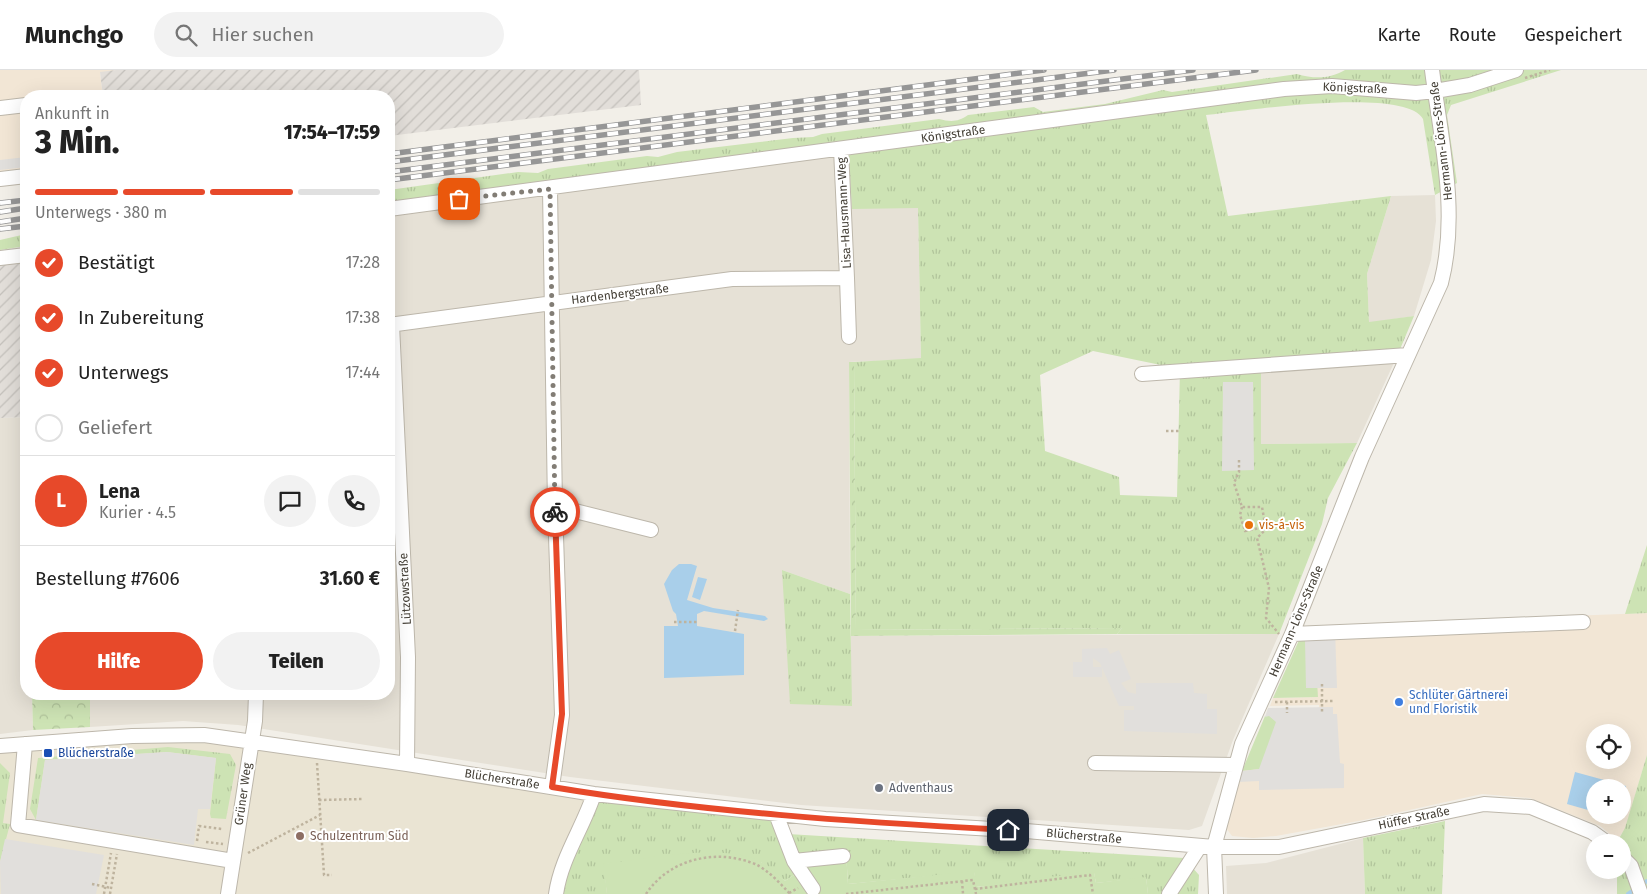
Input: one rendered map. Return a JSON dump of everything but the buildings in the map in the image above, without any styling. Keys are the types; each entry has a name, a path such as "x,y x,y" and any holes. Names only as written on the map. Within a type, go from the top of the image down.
{"street":[{"name":"Hermann-Löns-Straße","path":"1216,894 1214,847 1242,744 1291,636 1362,457 1441,283 1447,261 1449,195 1432,70"},
{"name":"Königstraße","path":"395,208 550,189 1284,89 1332,86 1416,93 1435,92 1470,85 1516,70"},
{"path":"0,108 20,106"},
{"name":"Lisa-Hausmann-Weg","path":"841,148 849,337"},
{"path":"0,178 20,176"},
{"path":"550,189 555,506 562,714 552,787"},
{"path":"0,258 20,256"},
{"name":"Lisa-Hausmann-Weg","path":"732,279 847,278"},
{"name":"Hardenbergstraße","path":"395,324 732,279"},
{"path":"1142,374 1408,355"},
{"name":"Lützowstraße","path":"395,417 408,657 407,764"},
{"path":"555,506 650,530"},
{"path":"1291,636 1583,622"},
{"name":"Grüner Weg","path":"228,894 255,700"},
{"name":"Blücherstraße","path":"0,746 132,736 204,736 407,764 594,794 825,819 1026,831 1214,847"},
{"path":"24,744 18,825 233,861"},
{"path":"1095,763 1235,765"},
{"path":"556,894 558,878 587,816 594,794"},
{"name":"Hüffer Straße","path":"1214,847 1279,847 1484,804 1531,807 1595,834"},
{"path":"776,814 794,861 813,889"},
{"path":"1169,894 1200,846"},
{"path":"794,861 843,856"},
{"path":"1631,871 1641,894"}],"path":[{"path":"1166,431 1180,431"},
{"path":"1239,460 1239,472 1234,483 1242,507 1240,515 1245,531 1266,527"},
{"path":"1242,507 1262,507 1266,527 1258,538 1269,588 1266,618 1278,633 1291,636"},
{"path":"735,631 737,611"},
{"path":"674,622 698,622"},
{"path":"1322,684 1322,712"},
{"path":"1261,702 1333,701"},
{"path":"1287,702 1287,713"},
{"path":"316,757 324,875 332,875"},
{"path":"319,800 362,799"},
{"path":"233,861 320,815"},
{"path":"195,855 199,826 222,829"},
{"path":"104,894 113,841"},
{"path":"197,841 223,844"},
{"path":"646,894 654,881 678,866 694,858 713,857 739,859 756,865 777,880 790,894"},
{"path":"110,894 116,858"},
{"path":"975,889 1090,875 1093,894"},
{"path":"846,894 974,880 976,894"},
{"path":"962,881 963,894"},
{"path":"92,884 111,888"}],"shaded area":[{"path":"0,70 116,70 100,73 102,90 20,90 20,182 0,184"},
{"path":"116,70 639,70 641,105 395,135 395,90 102,90 100,72"},
{"path":"848,141 918,208 921,359 849,362 850,594 782,570 851,706 851,636 1279,634 1233,740 1202,826 1189,830 801,805 570,777 238,725 183,721 90,727 90,700 395,700 395,201"},
{"path":"20,158 20,168 0,170 0,160"},
{"path":"1435,195 1436,221 1431,260 1414,316 1369,323 1367,274 1391,196"},
{"path":"20,247 20,417 0,418 0,250"},
{"path":"1398,354 1357,443 1261,444 1261,367"},
{"path":"1223,382 1253,382 1254,470 1222,471"},
{"path":"20,417 20,700 32,700 33,730 0,734 0,418"},
{"path":"1647,613 1647,755 1631,809 1631,779 1586,779 1586,820 1530,798 1482,794 1364,820 1276,836 1253,838 1232,836 1226,828 1240,770 1242,771 1319,707 1319,705 1270,706 1273,698 1318,697 1305,638 1310,626"},
{"path":"1335,629 1337,688 1306,688 1305,640 1313,640"},
{"path":"1107,648 1110,654 1119,650 1131,679 1121,683 1128,692 1136,694 1136,683 1193,683 1194,693 1207,694 1207,709 1217,709 1217,734 1124,731 1124,710 1134,710 1134,706 1119,706 1102,668 1102,677 1073,677 1073,662 1082,662 1082,649","holes":["1093,658 1100,663 1102,667 1093,667"]},
{"path":"1333,707 1333,714 1337,714 1340,763 1344,764 1344,788 1259,790 1259,781 1238,782 1242,771 1259,769 1276,722 1269,716 1265,717 1268,708"},
{"name":"Schulzentrum Süd","path":"203,739 595,800 607,894 0,894 0,749"},
{"path":"167,752 216,758 210,809 198,809 194,845 36,820 45,760"},
{"path":"1595,824 1626,824 1621,834 1610,834"},
{"path":"1363,838 1365,894 1227,894 1226,866 1266,863"},
{"path":"5,839 104,855 96,894 1,894 0,862"}],"green space":[{"path":"1345,70 1561,70 1451,105 1447,115 1457,183 1435,195 1423,119 1410,109 1387,104 1356,102 1322,103 1206,115 1228,216 1391,196 1367,274 1369,322 1414,316 1398,354 1261,367 1261,444 1357,443 1328,498 1322,524 1279,634 1117,634 1122,628 856,630 854,362 921,358 918,208 852,209 848,141 395,201 395,189 518,172 538,173 548,169 647,156 658,157 677,152 813,137 822,134 939,119 954,121 968,115 1034,107 1043,112 1105,104 1163,90 1172,92 1297,74 1310,77 1334,75","holes":["1093,351 1180,369 1177,497 1120,495 1119,477 1045,451 1040,375"]},
{"path":"20,235 20,247 0,250 0,240"},
{"path":"849,362 854,362 856,630 1122,628 1117,634 851,636"},
{"path":"1647,545 1647,613 1625,614"},
{"path":"782,570 850,594 852,706 790,704"},
{"path":"1300,638 1314,638 1318,697 1273,698"},
{"path":"32,700 90,700 90,727 33,730"},
{"path":"1269,715 1277,722 1260,769 1242,771 1265,716"},
{"path":"168,747 230,754 236,765 226,819 211,818 210,814 216,758 167,752 45,760 36,820 30,809 38,758"},
{"path":"1647,755 1647,894 1617,894 1617,879 1631,879 1631,834 1622,834 1626,824 1631,824 1631,808"},
{"path":"0,763 10,773 3,823 10,824 0,862"},
{"path":"595,800 773,820 788,834 1184,858 1199,875 1198,894 1148,894 1146,878 1096,883 1094,873 976,887 974,872 848,884 846,852 797,873 785,881 761,862 604,864 607,894 562,894 563,879"},
{"path":"1445,821 1442,894 1365,894 1363,838"},
{"path":"846,851 848,884 974,871 977,887 985,886 985,884 1094,872 1096,883 1146,877 1148,894 607,894 603,864 684,854 727,853 746,856 761,862 771,868 785,881 797,873 788,858"}],"water":[{"path":"679,564 697,566 687,600 713,608 765,616 768,619 764,621 704,611 697,614 697,626 744,634 744,675 664,678 664,626 678,626 676,614 673,611 664,584 672,570"},
{"path":"698,577 707,579 700,600 692,597"},
{"path":"1575,772 1600,779 1586,779 1586,809 1567,804"}],"waterway":[{"path":"1628,894 1647,881"}],"railway":[{"path":"395,153 1044,70"},
{"path":"395,161 1114,70"},
{"path":"395,171 1193,70"},
{"path":"395,179 1256,70"},
{"path":"0,203 20,201"},
{"path":"0,212 20,209"},
{"path":"0,222 20,219"},
{"path":"0,229 20,227"}],"way so far":[{"path":"459,199 550,189 553,285 555,512"}],"place":[{"name":"vis-á-vis","path":"1249,525"},
{"name":"Schlüter Gärtnerei und Floristik","path":"1399,702"},
{"name":"Blücherstraße","path":"48,753"},
{"name":"Adventhaus","path":"879,788"},
{"name":"Schulzentrum Süd","path":"300,836"}],"route":[{"path":"555,512 562,714 552,787 594,794 825,819 1008,830"}]}
